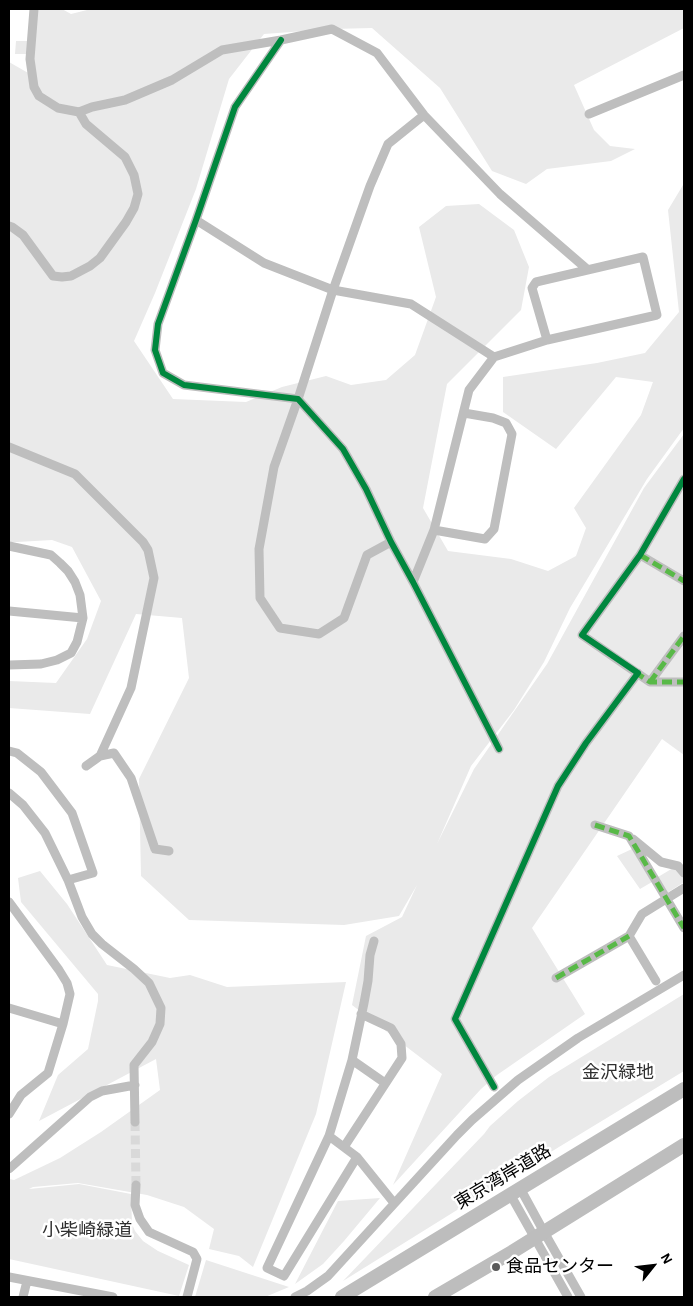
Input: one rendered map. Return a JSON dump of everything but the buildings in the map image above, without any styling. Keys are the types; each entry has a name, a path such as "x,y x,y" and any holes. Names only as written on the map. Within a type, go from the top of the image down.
{"highway":[{"name":"東京湾岸道路","path":"342,1297 684,1088"},
{"path":"435,1297 684,1145"}],"street":[{"path":"34,9 30,59 34,87 39,96 58,108 79,112 92,106 124,100 172,80 222,50 332,29 377,53 424,115 500,194 588,270"},
{"path":"281,40 235,106 158,324 155,350 163,373 184,385 298,399 343,448 366,489 391,542 499,749"},
{"path":"589,114 684,75"},
{"path":"9,226 23,235 53,276 62,277 71,276 90,266 100,258 126,222 134,208 138,194 134,175 125,157 86,124 79,112"},
{"path":"391,542 367,556 344,618 319,634 280,628 260,598 259,549 274,467 333,290 370,186 388,144 424,115"},
{"path":"196,220 264,263 333,290 412,304 494,357"},
{"path":"413,582 434,530 470,390 494,357 547,340 657,315 643,257 536,282 532,288 547,340"},
{"path":"434,530 485,539 494,529 512,434 506,423 493,418 464,413"},
{"path":"9,446 75,474 144,542 148,550 154,578 131,688 100,756"},
{"path":"684,479 640,555 582,635 650,682 684,682"},
{"path":"9,546 51,555 60,563 75,582 80,595 84,618 77,642 71,653 57,660 40,664 9,665"},
{"path":"640,555 684,581"},
{"path":"9,611 84,618"},
{"path":"650,682 684,636"},
{"path":"494,1086 455,1018 558,786 586,743 638,674"},
{"path":"9,751 17,754 41,772 72,813 93,872 68,880"},
{"path":"86,766 100,756 114,754 131,778 155,849 169,851"},
{"path":"9,793 23,805 46,833 68,880 82,917 92,934 149,984 161,1008 160,1024 152,1042 134,1065 135,1122"},
{"path":"595,825 629,836 661,862 678,866 684,873"},
{"path":"629,836 684,928"},
{"path":"556,978 629,936 642,914 684,888"},
{"path":"9,902 60,970 70,994 48,1073 20,1095 9,1114"},
{"path":"629,936 656,981"},
{"path":"358,1157 284,1276 267,1268 329,1136 352,1060 362,1014 368,981 370,955 374,940"},
{"path":"295,1297 328,1276 462,1130 518,1080 578,1038 684,975"},
{"path":"9,1008 63,1024"},
{"path":"344,1147 402,1058 401,1044 391,1028 362,1014"},
{"path":"352,1060 385,1083"},
{"path":"9,1169 90,1097 102,1092 135,1085"},
{"path":"329,1136 358,1157 394,1203"},
{"path":"136,1184 135,1205 140,1219 149,1232 194,1252 197,1259 187,1297"},
{"path":"515,1191 539,1234 568,1297"},
{"path":"539,1234 581,1297"},
{"path":"9,1277 113,1297"},
{"path":"23,1297 27,1281"}],"green space":[{"path":"35,9 62,9 71,14 91,9 684,9 684,28 574,85 594,130 610,146 635,149 611,161 547,169 526,184 492,171 440,88 372,28 264,34 229,79 196,189 134,341 173,399 246,402 282,387 326,376 351,385 386,380 415,355 436,297 419,227 446,206 479,204 514,230 529,267 521,310 447,384 423,508 448,551 511,559 548,571 576,556 586,528 574,508 641,415 653,382 616,377 556,449 503,412 503,377 597,363 645,353 679,312 668,210 684,184 684,428 647,479 570,608 544,662 514,710 471,766 437,844 474,769 547,664 644,488 684,434 684,755 662,739 532,928 585,1014 497,1075 481,1089 393,1185 442,1074 352,1005 366,936 402,917 417,885 399,916 344,925 189,920 141,876 139,779 189,678 182,618 136,614 90,714 9,708 9,681 56,683 87,639 101,601 72,547 52,540 9,542 9,62 30,74 31,54 15,54 16,41 31,41"},
{"path":"632,849 652,882 640,889 617,856"},
{"path":"673,868 684,878 684,882 667,893 658,877"},
{"name":"小柴崎緑道","path":"40,871 67,904 107,965 170,978 190,975 227,987 346,982 316,1114 253,1267 239,1256 209,1249 214,1229 184,1207 147,1195 78,1183 29,1189 79,1184 131,1194 132,1224 143,1241 158,1251 189,1265 179,1296 9,1259 9,1179 14,1180 60,1158 101,1132 160,1090 156,1059 39,1121 58,1075 88,1049 98,1001 98,994 21,902 18,878"},
{"name":"金沢緑地","path":"684,994 684,1071 343,1281 490,1126 518,1101 549,1077"},
{"path":"380,1198 323,1264 295,1284 338,1201"},
{"path":"206,1260 289,1287 265,1297 195,1297"}],"tunnel":[{"path":"135,1122 136,1185"}],"marked path":[{"path":"640,555 684,581"},
{"path":"650,682 684,636"},
{"path":"635,672 650,682 684,682"},
{"path":"595,825 629,836 684,928"},
{"path":"556,978 629,936"}],"cycle path":[{"path":"281,40 235,107 158,324 155,350 163,373 184,385 298,399 343,449 366,489 391,542 499,749"},
{"path":"494,1087 455,1019 558,786 586,743 638,673 582,635 640,555 684,479"}],"place":[{"name":"食品センター","path":"496,1267"}]}
